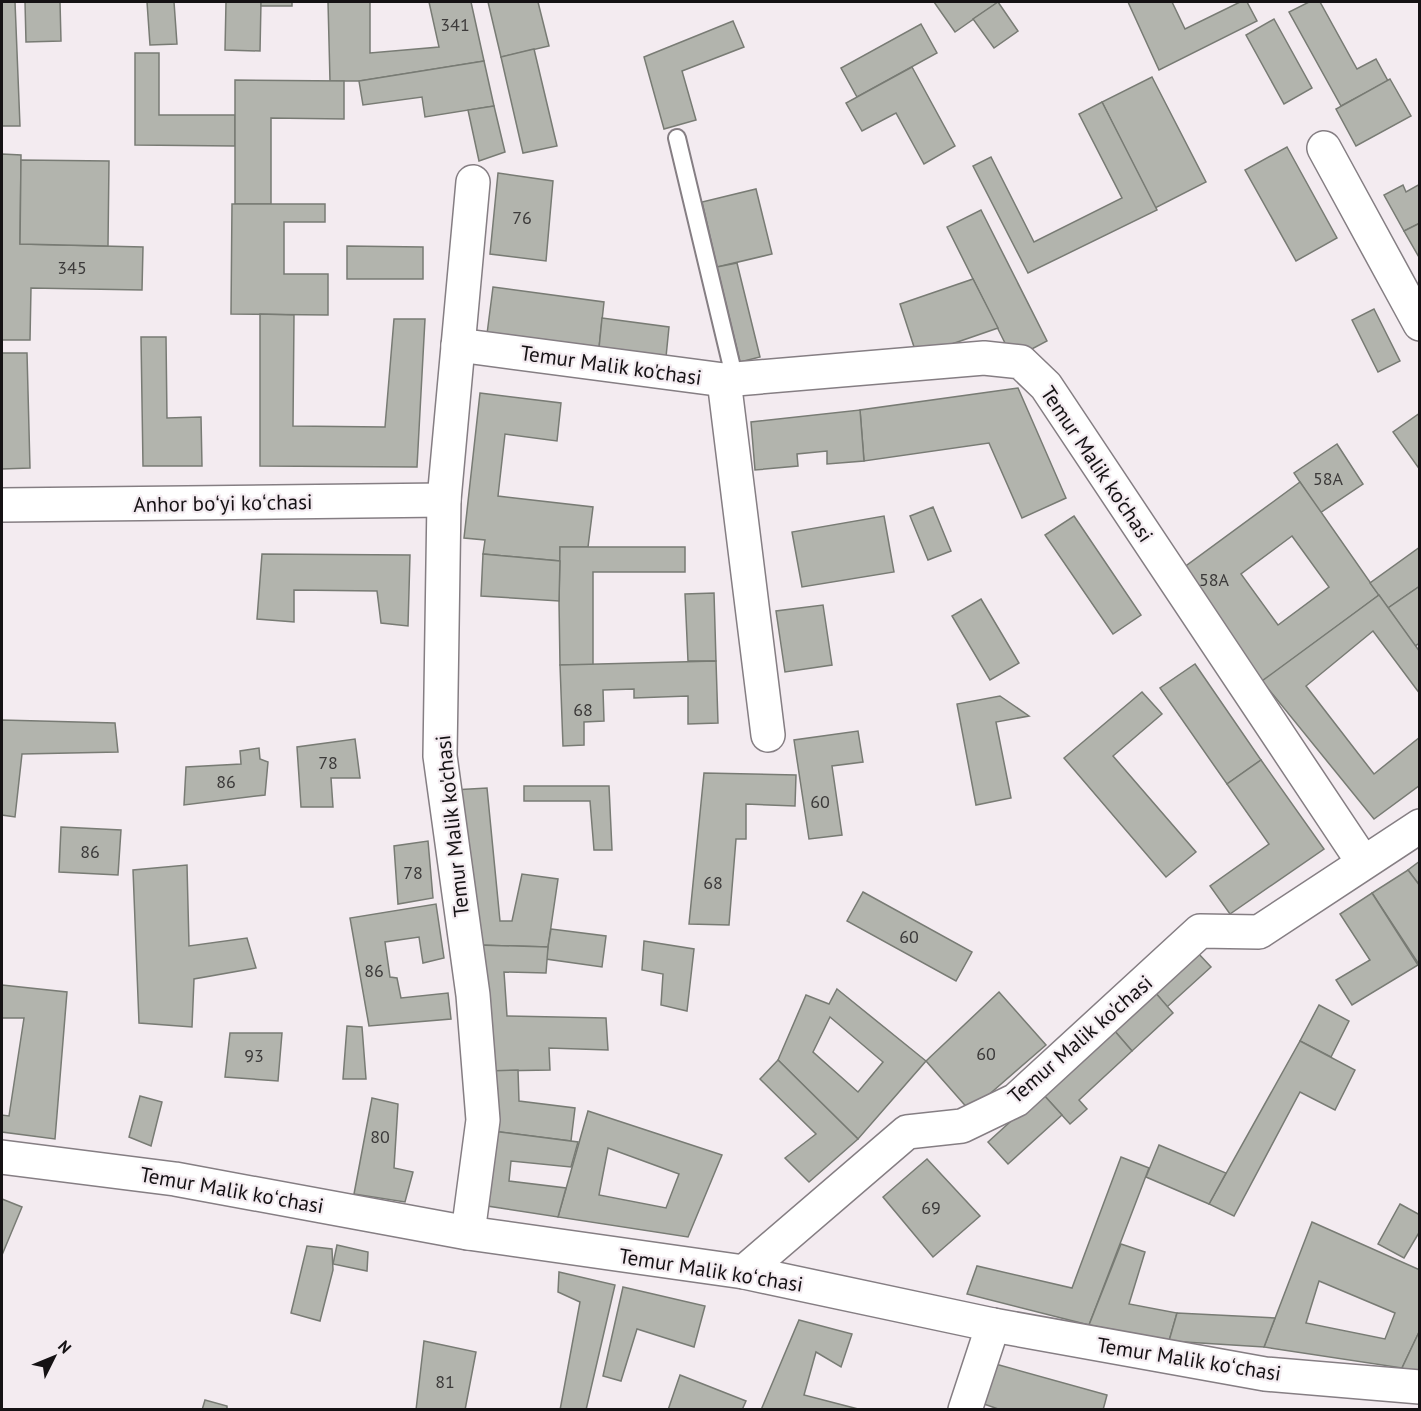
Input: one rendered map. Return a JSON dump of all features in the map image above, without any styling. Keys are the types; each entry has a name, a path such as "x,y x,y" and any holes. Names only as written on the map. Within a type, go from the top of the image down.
{"street":[{"path":"1324,148 1419,324"},
{"name":"Temur Malik ko'chasi","path":"468,1233 483,1120 473,995 440,756 444,500 473,182"},
{"name":"Temur Malik ko'chasi","path":"458,345 729,380 984,358 1021,362 1046,386 1363,862"},
{"path":"729,380 768,735"},
{"name":"Anhor boʻyi koʻchasi","path":"2,505 444,500"},
{"name":"Temur Malik ko'chasi","path":"744,1272 907,1132 962,1126 1016,1100 1200,931 1259,932 1419,826"},
{"name":"Temur Malik koʻchasi","path":"2,1157 175,1179 468,1233 744,1272 993,1325 1265,1374 1419,1387"},
{"path":"965,1410 993,1325"}],"lane":[{"path":"677,138 729,380"}],"building":[{"path":"2,2 15,2 20,126 2,126"},
{"path":"25,2 60,2 61,41 26,42"},
{"path":"147,2 174,2 177,44 150,45"},
{"path":"226,2 261,2 260,51 225,50"},
{"path":"261,2 292,2 292,6 261,6"},
{"path":"328,2 370,2 370,53 439,47 429,2 471,2 484,61 359,81 330,81"},
{"path":"488,2 538,2 549,46 501,57"},
{"path":"934,2 998,2 955,32"},
{"path":"998,2 1018,31 994,48 973,19"},
{"path":"1128,2 1172,2 1185,29 1240,2 1247,2 1257,21 1159,70"},
{"path":"1309,2 1320,2 1357,69 1376,59 1388,81 1341,106 1289,12"},
{"path":"1274,19 1312,88 1284,104 1246,35"},
{"path":"733,21 744,47 682,71 696,120 664,129 644,57"},
{"path":"921,24 937,53 857,97 841,68"},
{"path":"534,49 557,146 523,153 501,57"},
{"path":"135,53 159,53 159,115 235,115 235,146 135,145"},
{"path":"484,61 494,106 425,117 422,97 363,105 359,81"},
{"path":"912,67 955,146 924,164 896,113 862,131 846,103"},
{"path":"1152,77 1206,182 1155,208 1102,102"},
{"path":"1390,79 1411,116 1356,146 1336,109"},
{"path":"235,80 344,81 344,119 271,118 271,204 235,204"},
{"path":"1102,102 1157,210 1028,273 973,166 991,157 1034,242 1122,198 1079,114"},
{"path":"494,106 505,152 479,161 468,110"},
{"path":"1287,147 1337,238 1296,261 1245,170"},
{"path":"2,154 21,155 20,244 143,247 142,290 31,288 30,340 2,340"},
{"path":"21,160 109,161 108,246 20,244"},
{"path":"498,173 553,181 546,261 490,254"},
{"path":"1420,184 1420,223 1404,231 1384,195 1403,185 1406,192"},
{"path":"756,189 772,254 717,267 702,202"},
{"path":"232,204 325,204 325,222 284,222 284,274 328,274 328,315 231,314"},
{"path":"981,210 1047,341 1013,359 947,227"},
{"path":"1420,223 1420,259 1404,231"},
{"path":"347,246 423,247 423,279 347,279"},
{"path":"737,263 760,357 740,362 717,267"},
{"path":"973,279 998,328 917,356 900,304"},
{"path":"493,287 604,302 599,348 487,334"},
{"path":"1374,309 1400,361 1378,372 1352,320"},
{"path":"260,314 294,315 293,426 385,427 394,319 425,319 417,467 260,466"},
{"path":"602,318 669,327 666,357 599,348"},
{"path":"141,337 166,337 167,418 201,417 202,466 143,466"},
{"path":"2,353 27,353 30,468 2,469"},
{"path":"1018,388 1066,498 1022,518 989,443 864,461 860,410"},
{"path":"480,393 561,403 557,441 505,434 498,496 593,507 588,547 560,547 560,561 483,554 485,540 464,538"},
{"path":"860,410 864,461 827,464 827,451 797,454 798,466 755,470 751,422"},
{"path":"1420,413 1420,470 1393,432"},
{"path":"1337,444 1363,484 1320,513 1294,473"},
{"path":"1300,482 1379,595 1262,682 1179,571","holes":["1292,536 1329,587 1278,625 1241,574"]},
{"path":"933,507 951,551 928,560 910,516"},
{"path":"884,516 894,572 802,587 792,532"},
{"path":"1074,516 1141,615 1113,634 1045,535"},
{"path":"560,547 685,547 685,572 593,572 593,665 560,665"},
{"path":"1420,547 1420,586 1388,608 1370,583"},
{"path":"262,554 410,555 408,626 381,623 377,591 294,590 294,622 257,619"},
{"path":"483,554 560,561 559,601 481,596"},
{"path":"1420,586 1420,643 1415,646 1388,608"},
{"path":"714,593 716,661 688,661 685,594"},
{"path":"1379,595 1420,652 1420,694 1373,631 1306,686 1374,774 1420,737 1420,785 1374,819 1262,681"},
{"path":"981,599 1019,663 990,680 952,616"},
{"path":"823,605 832,665 785,672 776,611"},
{"path":"716,661 718,723 688,724 688,696 634,698 634,689 603,690 604,721 584,722 584,745 563,746 560,665"},
{"path":"1195,664 1261,760 1227,784 1160,688"},
{"path":"1142,692 1162,714 1113,756 1196,852 1166,877 1064,758"},
{"path":"1000,696 1029,716 996,722 1011,798 976,805 957,704"},
{"path":"2,720 115,723 118,752 22,754 15,817 2,815"},
{"path":"858,731 863,762 832,766 842,835 809,839 794,740"},
{"path":"355,739 360,778 331,778 333,807 301,807 297,747"},
{"path":"259,748 260,759 268,762 265,795 184,805 186,767 241,764 240,751"},
{"path":"1261,760 1324,849 1230,914 1210,886 1269,844 1227,784"},
{"path":"704,773 796,775 795,806 746,804 746,839 736,839 729,925 689,924"},
{"path":"524,786 609,786 612,850 594,850 590,801 524,801"},
{"path":"487,788 500,921 512,921 522,874 558,879 548,947 477,945 453,790"},
{"path":"61,827 121,830 118,875 59,872"},
{"path":"428,841 433,898 398,904 394,846"},
{"path":"1420,861 1420,886 1408,870"},
{"path":"187,865 189,946 247,938 256,968 194,979 192,1027 139,1023 133,870"},
{"path":"1408,870 1420,886 1420,966 1372,893"},
{"path":"863,892 972,952 956,981 847,921"},
{"path":"1372,893 1418,965 1352,1005 1336,980 1370,960 1340,914"},
{"path":"436,904 444,958 423,963 419,937 385,942 390,977 397,978 401,998 448,993 451,1019 369,1026 350,918"},
{"path":"551,929 606,936 602,967 546,959"},
{"path":"644,941 694,949 687,1011 661,1005 663,974 642,970"},
{"path":"477,945 548,947 546,973 504,972 507,1016 606,1018 608,1050 549,1048 550,1070 488,1071"},
{"path":"1197,952 1211,967 1167,1007 1154,991"},
{"path":"2,985 67,992 55,1139 2,1132 2,1115 9,1116 24,1018 2,1018"},
{"path":"837,989 926,1061 858,1139 778,1060 806,995 829,1004","holes":["830,1017 883,1062 858,1092 813,1052"]},
{"path":"1154,991 1173,1013 1132,1051 1113,1029"},
{"path":"999,992 1046,1045 970,1111 926,1061"},
{"path":"1319,1005 1349,1021 1331,1057 1300,1041"},
{"path":"347,1026 362,1027 366,1079 343,1079"},
{"path":"1113,1029 1132,1051 1079,1100 1087,1109 1070,1124 1042,1093"},
{"path":"230,1033 282,1033 278,1081 225,1077"},
{"path":"1300,1041 1355,1070 1335,1110 1300,1092 1234,1216 1209,1204"},
{"path":"778,1060 858,1139 809,1182 785,1158 816,1134 760,1079"},
{"path":"518,1070 519,1101 575,1108 571,1141 492,1131 488,1071"},
{"path":"1042,1093 1062,1115 1008,1164 988,1142"},
{"path":"140,1096 162,1102 151,1146 129,1137"},
{"path":"372,1098 398,1104 394,1168 413,1172 405,1202 354,1194"},
{"path":"588,1111 722,1155 688,1237 558,1217","holes":["608,1148 679,1174 666,1208 599,1195"]},
{"path":"492,1131 578,1142 571,1167 511,1161 509,1181 566,1188 558,1217 481,1205"},
{"path":"1159,1145 1226,1173 1209,1204 1146,1177"},
{"path":"1121,1157 1149,1168 1089,1325 967,1294 977,1266 1072,1288"},
{"path":"927,1159 980,1216 933,1257 883,1197"},
{"path":"2,1199 22,1207 2,1255"},
{"path":"1400,1204 1420,1215 1420,1231 1404,1258 1378,1244"},
{"path":"1312,1222 1420,1270 1420,1330 1402,1368 1264,1347","holes":["1319,1281 1395,1313 1385,1339 1306,1323"]},
{"path":"1121,1244 1145,1252 1129,1304 1177,1313 1169,1341 1089,1325"},
{"path":"337,1245 368,1252 367,1271 333,1264"},
{"path":"307,1246 332,1249 333,1270 320,1321 291,1313"},
{"path":"559,1272 615,1285 586,1410 560,1410 580,1302 558,1292"},
{"path":"623,1287 705,1306 694,1347 637,1329 621,1381 603,1376"},
{"path":"1177,1313 1275,1318 1264,1347 1169,1341"},
{"path":"799,1320 852,1334 841,1367 816,1352 804,1395 862,1410 761,1410"},
{"path":"1420,1330 1420,1376 1402,1368"},
{"path":"424,1341 476,1352 465,1410 416,1410"},
{"path":"992,1363 1107,1395 1103,1410 1001,1410 981,1403"},
{"path":"680,1375 746,1401 742,1410 668,1410"},
{"path":"205,1400 227,1406 227,1410 202,1410"}]}
